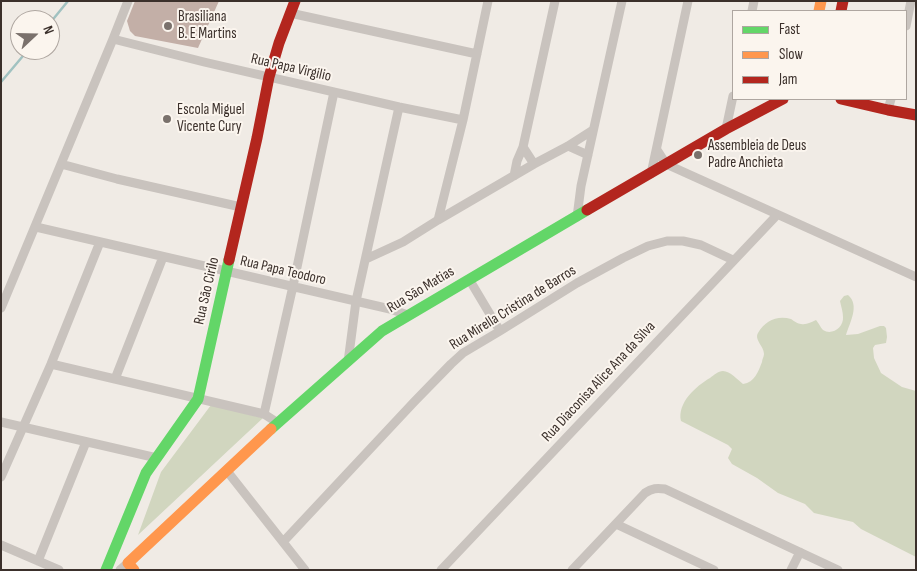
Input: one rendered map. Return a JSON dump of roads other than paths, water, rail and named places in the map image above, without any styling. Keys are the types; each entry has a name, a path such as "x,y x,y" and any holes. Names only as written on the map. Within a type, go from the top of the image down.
{"street":[{"path":"1,308 114,39 128,1"},
{"name":"Rua São Cirilo","path":"106,570 146,472 198,399 269,77 279,43 295,1"},
{"path":"438,220 463,120 488,1"},
{"path":"514,176 517,161 523,148 554,1"},
{"path":"577,217 578,202 593,130 622,1"},
{"path":"651,174 688,1"},
{"path":"910,23 911,1"},
{"path":"290,13 477,54"},
{"name":"Rua Papa Virgilio","path":"114,39 204,62 463,120"},
{"path":"264,414 334,92"},
{"path":"726,129 733,100"},
{"path":"734,100 739,122"},
{"name":"Rua São Matias","path":"127,568 278,423 382,331 726,129 781,100"},
{"path":"849,100 889,105 916,116"},
{"path":"348,362 356,301 399,107"},
{"path":"366,259 403,242 593,130"},
{"path":"568,146 588,155"},
{"path":"523,148 534,164"},
{"path":"657,150 666,164 916,277"},
{"path":"61,164 241,206"},
{"path":"444,194 457,209"},
{"name":"Rua Diaconisa Alice Ana da Silva","path":"441,570 777,215"},
{"name":"Rua Papa Teodoro","path":"36,227 293,286 408,315"},
{"path":"370,240 387,250"},
{"name":"Rua Mirella Cristina de Barros","path":"283,542 451,364 500,331 577,283 648,246 667,241 683,241 701,244 733,260"},
{"path":"1,477 51,364 100,242"},
{"path":"115,378 163,257"},
{"path":"469,279 500,331"},
{"path":"51,364 264,414 278,423"},
{"path":"1,422 157,458"},
{"path":"38,561 86,442"},
{"path":"227,471 306,570"},
{"path":"577,568 645,493 651,489 665,489 838,570"},
{"path":"616,524 714,570"},
{"path":"1,545 59,570"},
{"path":"791,570 800,552"}],"waterway":[{"path":"60,11 68,1"},
{"path":"1,82 20,60"}],"place":[{"name":"Brasiliana B. E Martins","path":"168,26"},
{"name":"Escola Miguel Vicente Cury","path":"167,119"},
{"name":"Assembleia de Deus Padre Anchieta","path":"698,155"}]}
